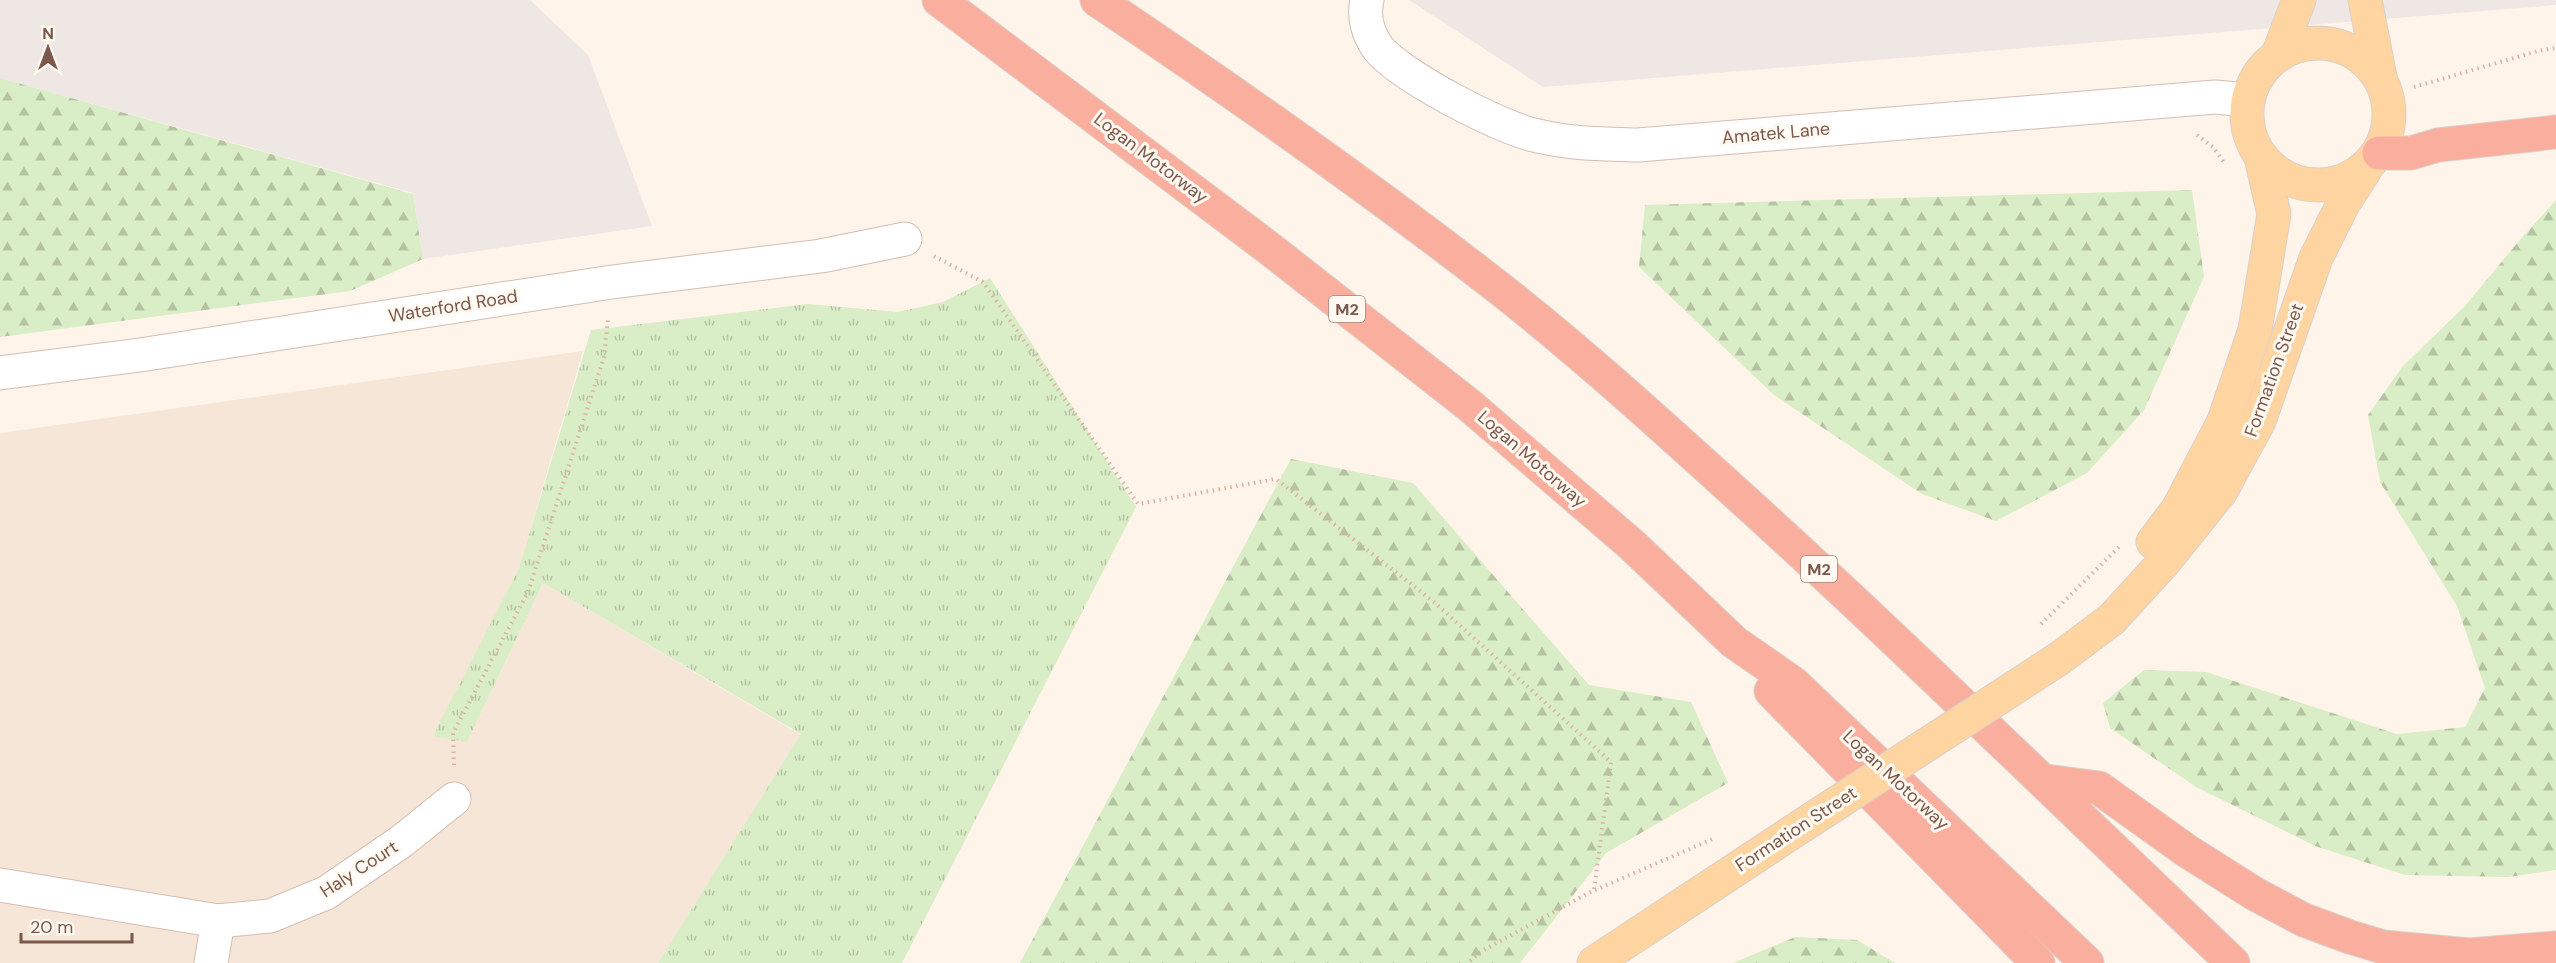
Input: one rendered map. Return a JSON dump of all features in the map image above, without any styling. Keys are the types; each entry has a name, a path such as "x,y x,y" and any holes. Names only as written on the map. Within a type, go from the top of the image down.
{"highway":[{"name":"Logan Motorway","path":"939,0 1242,228 1469,405 1632,545 1734,642 1793,683 2087,963"},
{"name":"M2","path":"1097,0 1256,109 1500,289 1742,498 2046,781 2233,963"},
{"path":"2372,161 2438,145 2556,132"},
{"path":"1734,642 1758,679 2038,963"},
{"path":"2046,781 2099,788 2187,851 2255,894 2304,920 2350,937 2383,946 2469,955 2556,948"}],"main road":[{"path":"2299,0 2278,55 2255,82 2248,100 2247,121 2251,140 2261,157 2278,174 2299,184 2323,186 2346,181 2372,161 2387,135 2391,115 2365,0"},
{"path":"2278,55 2300,45 2322,43 2345,48 2365,60 2384,86"},
{"name":"Formation Street","path":"2060,658 2133,570 2178,508 2224,422 2255,330 2274,214 2261,157"},
{"name":"Formation Street","path":"1594,963 2060,658 2112,618 2164,562 2221,491 2259,421 2316,258 2343,204 2372,161"}],"street":[{"name":"Amatek Lane","path":"1367,0 1365,9 1368,30 1379,48 1406,72 1470,109 1535,136 1586,144 1638,145 2215,97 2248,100"},
{"name":"Waterford Road","path":"0,373 141,355 612,282 821,256 905,239"},
{"name":"Haly Court","path":"0,885 218,921 270,916 326,893 402,841 454,799"},
{"path":"211,963 218,921"}],"path":[{"path":"2384,86 2556,48"},
{"path":"2190,130 2214,148 2228,169"},
{"path":"905,239 983,282 1138,504 1276,479 1434,602 1611,762 1594,890"},
{"path":"454,799 453,733 528,592 604,357 612,282"},
{"path":"2034,631 2120,546"},
{"path":"1468,963 1480,952 1594,890 1723,834"}],"shaded area":[{"path":"0,0 530,0 588,55 652,226 423,259 413,193 0,78"},
{"path":"1409,0 2556,0 2556,5 1543,87"},
{"path":"583,351 519,568 434,736 467,742 543,583 801,735 658,963 0,963 0,433"}],"green space":[{"path":"0,78 413,194 423,259 350,291 0,337"},
{"path":"2192,190 2204,277 2144,410 2087,473 1996,521 1922,494 1774,395 1639,267 1645,205"},
{"path":"2556,200 2556,870 2508,877 2405,875 2315,846 2196,787 2110,728 2103,703 2144,670 2206,672 2397,734 2465,727 2485,688 2457,606 2380,482 2368,415 2403,366 2465,306"},
{"path":"990,278 1136,507 902,963 658,963 801,734 543,583 467,742 433,736 519,568 591,330 808,304 898,312 943,302"},
{"path":"1291,459 1413,483 1589,685 1691,702 1728,783 1606,853 1520,963 1020,963"},
{"path":"1795,937 1857,940 1895,963 1733,963"}]}
